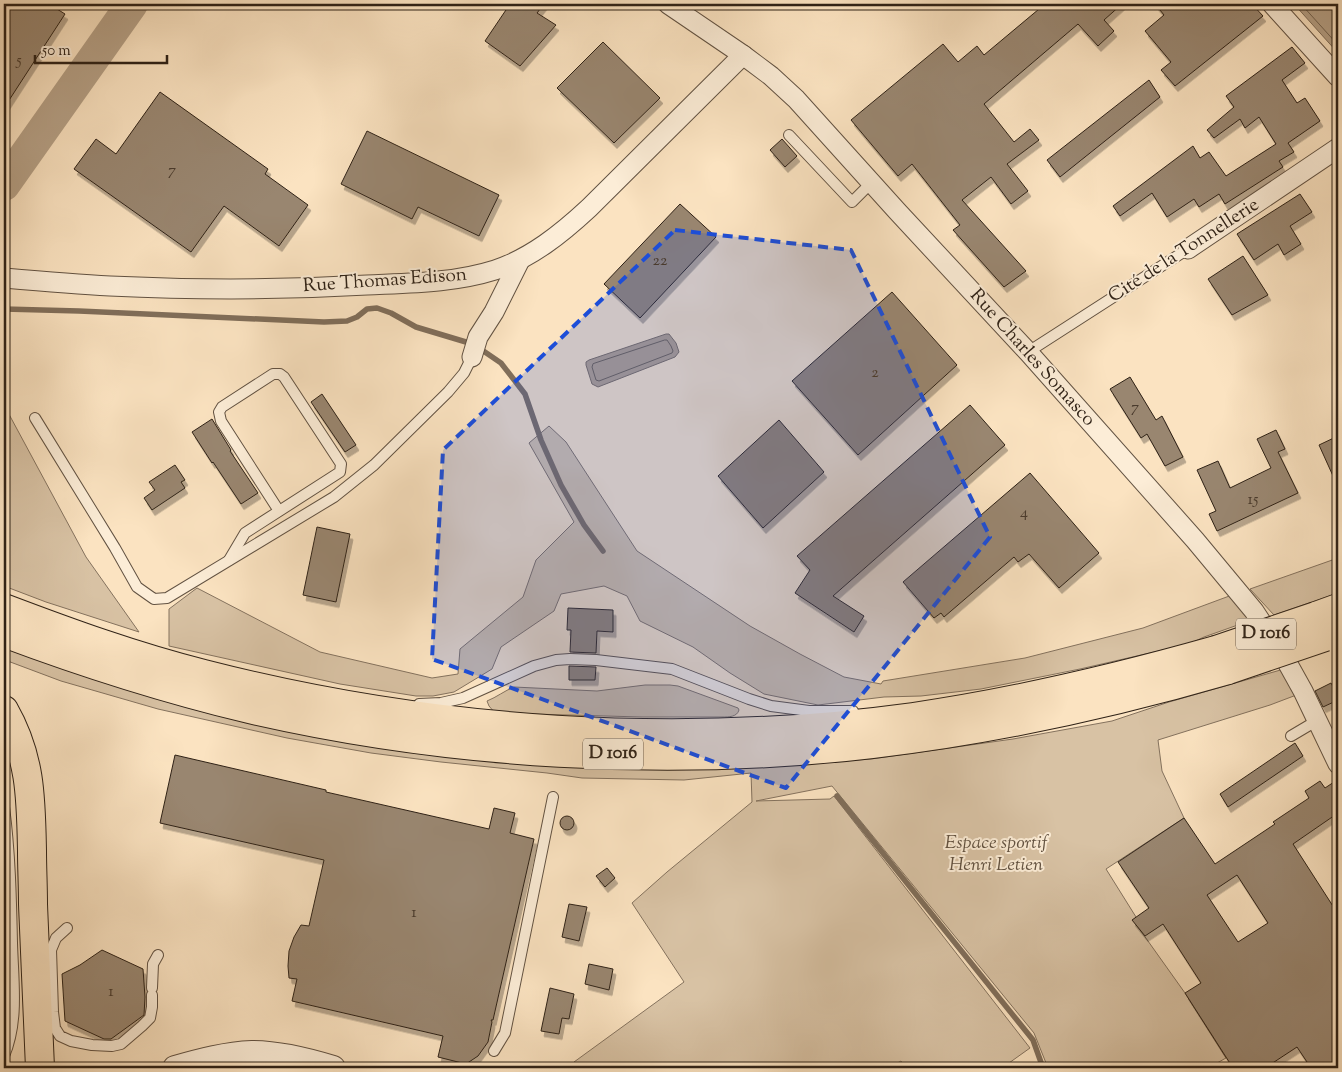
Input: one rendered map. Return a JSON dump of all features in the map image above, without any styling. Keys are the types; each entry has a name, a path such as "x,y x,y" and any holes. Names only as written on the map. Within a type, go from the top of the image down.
{"highway":[{"name":"D 1016","path":"4,608 86,639 168,664 333,703 435,718 568,730 670,733 749,731 912,717 1222,660"},
{"name":"D 1016","path":"4,633 153,684 234,705 376,733 441,742 540,751 676,755 752,754 888,742 989,727 1060,713 1149,692 1222,660 1329,623"},
{"path":"4,710 22,751 28,775 31,803 40,1068"}],"street":[{"name":"Rue Charles Somasco","path":"668,4 772,76 796,99 1028,352 1195,540 1244,598 1283,655 1304,690 1338,764"},
{"path":"1272,4 1338,77"},
{"name":"Rue Thomas Edison","path":"4,278 108,286 196,289 331,287 449,280 487,272 520,260 557,236 589,208 743,55"},
{"name":"Cité de la Tonnellerie","path":"1188,249 1338,148"},
{"path":"472,357 478,337 494,312 520,260"},
{"path":"175,1068 206,1060 233,1061 265,1054 306,1060 333,1068"}],"lane":[{"path":"789,135 852,202 871,182"},
{"name":"Cité de la Tonnellerie","path":"1028,352 1188,249"},
{"path":"35,418 137,587 154,599 167,598 312,514 334,497 374,465 448,392 464,373 472,357"},
{"path":"229,561 245,534 340,472 341,464 284,377 280,374 273,374 222,407 219,412 221,421 279,511"},
{"path":"333,703 412,704 453,701 473,695 534,666 556,660 570,659 596,660 672,669 771,706 810,711 952,711"},
{"path":"1291,736 1318,720"},
{"path":"494,1051 505,1033 554,797"},
{"path":"4,807 10,875 15,1008 10,1038 4,1056"},
{"path":"67,928 56,938 52,950 53,1012 55,1028 60,1036 71,1041 112,1046 120,1044 142,1026 150,1018 153,964 158,955"},
{"path":"4,1039 12,1025"}],"highlighted area":[{"path":"675,230 851,250 990,537 786,788 432,659 443,450"}],"green space":[{"path":"4,405 86,557 139,632 46,602 4,586"},
{"path":"549,426 566,442 637,551 750,626 844,677 881,684 883,681 1025,658 1143,628 1232,595 1249,621 1189,644 981,689 921,696 884,697 818,705 764,694 693,647 640,621 627,596 604,586 561,594 554,611 501,647 492,669 454,692 433,696 416,696 340,684 169,646 169,609 197,588 320,652 432,678 458,674 460,649 523,597 536,560 574,522 529,443"},
{"path":"1338,558 1338,593 1274,615 1250,589"},
{"name":"Espace sportif Henri Letien","path":"4,646 798,764 871,759 1013,739 1112,721 1169,702 1284,669 1299,694 1158,740 1162,771 1184,818 1106,869 1136,917 1133,920 1185,993 1226,1058 1208,1068 1048,1068 1034,1033 832,786 756,801 830,799 834,796 1030,1048 1002,1068 906,1068 901,1061 888,1068 579,1068 574,1062 684,982 632,903 752,802 751,773 684,780 582,778 371,753 287,738 158,709 61,681 5,660"},
{"path":"645,685 678,686 739,710 730,717 495,713 487,701 514,687 597,691"}],"water":[{"path":"1294,4 1338,4 1338,53"},
{"path":"669,334 676,343 679,352 675,357 598,387 592,384 586,362"}],"building":[{"path":"4,4 49,4 65,14 4,108"},
{"path":"510,4 544,4 537,13 556,25 520,66 485,41"},
{"path":"1045,4 1122,4 1104,20 1114,31 1098,46 1078,24 984,104 1014,142 1030,129 1039,140 1007,164 1028,191 1011,204 991,177 962,200 1026,271 1004,287 953,230 960,225 912,164 898,176 851,120 943,44 958,62 977,46 984,55"},
{"path":"1155,4 1252,4 1263,16 1175,86 1161,70 1171,62 1145,31 1164,15"},
{"path":"603,42 660,98 614,143 557,88"},
{"path":"1292,47 1305,63 1282,80 1297,103 1305,98 1320,121 1288,143 1294,152 1279,161 1283,167 1225,204 1219,194 1199,207 1194,199 1167,217 1152,193 1120,216 1113,206 1193,146 1200,158 1209,152 1226,176 1276,144 1259,117 1245,128 1240,119 1214,138 1207,130 1234,107 1226,96"},
{"path":"1149,80 1160,97 1060,177 1047,160"},
{"path":"160,92 268,169 265,174 308,205 279,246 224,206 191,252 74,169 96,139 116,154"},
{"path":"367,131 499,195 479,236 418,207 412,219 341,184"},
{"path":"782,139 797,156 785,167 770,150"},
{"path":"1300,194 1312,212 1290,226 1301,244 1284,255 1278,244 1254,260 1237,234"},
{"path":"680,204 716,237 640,318 604,284"},
{"path":"1243,256 1268,295 1232,315 1208,279"},
{"path":"892,292 957,365 858,455 792,381"},
{"path":"1130,377 1156,420 1162,416 1183,457 1165,466 1147,434 1141,438 1110,389"},
{"path":"322,394 356,445 345,452 311,402"},
{"path":"970,405 1005,445 833,596 864,616 854,632 795,593 810,570 797,556"},
{"path":"212,419 230,451 258,493 241,504 192,432"},
{"path":"779,420 824,472 763,528 718,476"},
{"path":"1276,430 1285,449 1278,452 1298,493 1217,531 1209,514 1216,511 1197,470 1218,461 1230,488 1271,468 1257,439"},
{"path":"1338,436 1338,487 1319,445"},
{"path":"175,465 185,480 181,482 185,488 152,510 144,498 155,490 149,482"},
{"path":"1030,473 1099,553 1059,588 1029,554 1018,562 1014,557 944,617 941,613 934,618 903,582"},
{"path":"317,527 350,534 336,602 303,595"},
{"path":"568,608 613,610 613,632 597,631 596,653 570,652 571,630 567,630"},
{"path":"569,666 596,667 595,680 569,680"},
{"path":"1331,683 1338,696 1338,700 1323,707 1315,691"},
{"path":"1295,743 1303,756 1228,807 1220,794"},
{"path":"175,755 489,829 494,808 515,813 510,833 534,839 493,1020 491,1020 488,1042 478,1056 466,1064 438,1057 443,1036 292,1001 297,979 289,978 289,951 301,925 309,926 324,860 160,823"},
{"path":"1320,781 1325,788 1334,782 1338,792 1338,813 1293,844 1338,914 1338,1068 1311,1068 1297,1047 1265,1068 1233,1068 1185,993 1201,983 1163,924 1145,936 1132,920 1149,908 1118,862 1184,818 1215,864 1275,824 1273,822 1309,798 1305,791","holes":["1237,875 1268,923 1238,942 1207,895"]},
{"path":"564,816 570,816 574,823 570,830 564,830 560,826 560,820"},
{"path":"607,868 615,878 605,887 596,876"},
{"path":"569,904 587,907 579,941 562,937"},
{"path":"102,950 143,969 144,1015 111,1039 104,1039 65,1021 62,974 80,965"},
{"path":"589,964 613,969 609,990 585,984"},
{"path":"550,988 574,994 569,1019 562,1018 559,1034 541,1031"}],"waterway":[{"path":"4,185 132,4"},
{"path":"4,309 324,322 347,321 357,317 367,309 377,308 391,313 416,327 466,342"},
{"path":"482,350 501,363 525,394 541,440 561,485 584,525 603,551"},
{"path":"837,796 1033,1040 1043,1068"}]}
